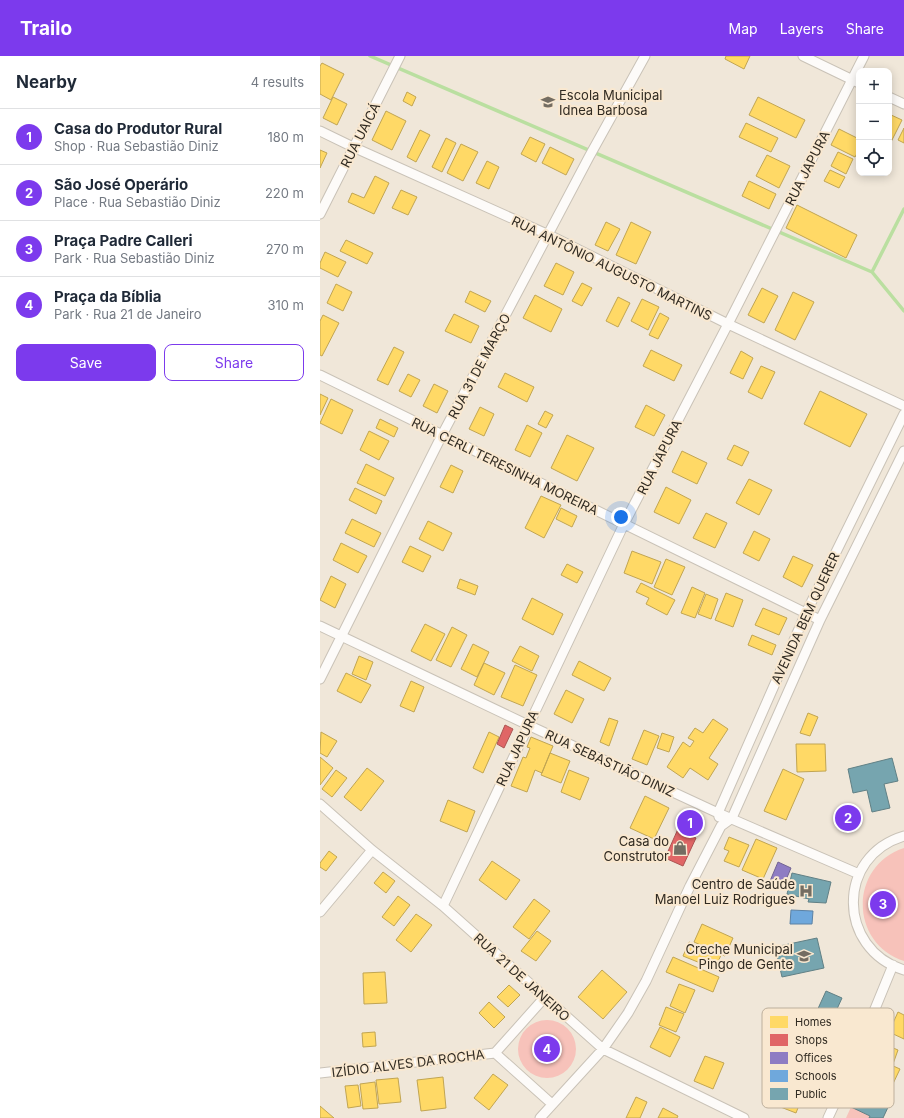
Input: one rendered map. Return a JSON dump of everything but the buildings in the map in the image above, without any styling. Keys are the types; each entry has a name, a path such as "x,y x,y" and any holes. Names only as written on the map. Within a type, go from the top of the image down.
{"street":[{"name":"RUA 31 DE MARÇO","path":"320,679 442,435 589,157 645,56"},
{"path":"803,56 856,81"},
{"name":"RUA JAPURA","path":"860,68 864,56"},
{"name":"RUA UAICÁ","path":"320,214 399,59"},
{"name":"RUA JAPURA","path":"443,906 624,524 728,324 772,234 856,81"},
{"path":"892,98 904,104"},
{"name":"RUA ANTÔNIO AUGUSTO MARTINS","path":"320,131 353,148 549,235 728,324 904,406"},
{"name":"RUA CERLI TERESINHA MOREIRA","path":"320,376 820,620"},
{"name":"AVENIDA BEM QUERER","path":"718,813 806,613 904,414"},
{"name":"AVENIDA BEM QUERER","path":"732,818 820,620 904,451"},
{"name":"RUA SEBASTIÃO DINIZ","path":"320,626 718,813 859,874"},
{"name":"RUA 21 DE JANEIRO","path":"320,804 372,850 443,906 603,1050 744,1118"},
{"path":"718,813 721,826"},
{"path":"540,1118 603,1050 628,1013 646,981 690,886 721,826 732,818"},
{"path":"904,836 891,841 875,852 866,862 856,883 853,902 859,930 872,951 893,965 904,970"},
{"path":"320,912 372,850"},
{"path":"875,1008 893,965"},
{"path":"545,997 495,1053 552,1104"},
{"name":"IZÍDIO ALVES DA ROCHA","path":"320,1073 495,1053"},
{"path":"828,1118 833,1108"}],"shaded area":[{"path":"904,848 904,961 886,952 873,938 865,922 863,904 865,887 873,871 886,857"},
{"path":"547,1020 563,1025 571,1033 576,1049 571,1065 563,1073 547,1078 531,1073 523,1065 518,1049 523,1033 531,1025"},
{"path":"851,1108 870,1116 869,1118 846,1118"}],"waterway":[{"path":"370,56 872,272 904,311"},
{"path":"872,272 904,209"}],"place":[{"name":"Escola Municipal Idnea Barbosa","path":"548,102"},
{"name":"São José Operário","path":"848,818"},
{"name":"Casa do Produtor Rural","path":"690,823"},
{"name":"Casa do Construtor","path":"680,848"},
{"name":"Centro de Saúde Manoel Luiz Rodrigues","path":"806,891"},
{"name":"Praça Padre Calleri","path":"883,904"},
{"name":"Creche Municipal Pingo de Gente","path":"804,956"},
{"name":"Praça da Bíblia","path":"547,1049"}]}
